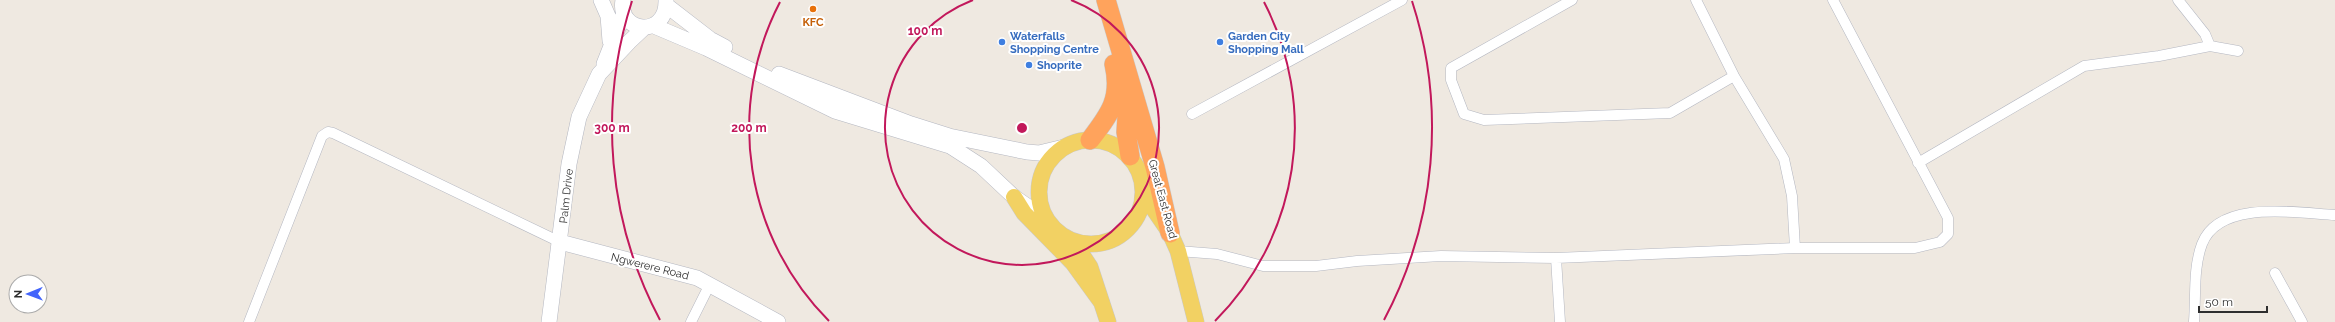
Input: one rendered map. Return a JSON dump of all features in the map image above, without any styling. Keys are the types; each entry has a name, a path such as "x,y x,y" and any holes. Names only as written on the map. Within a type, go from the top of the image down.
{"highway":[{"path":"1090,140 1112,110 1117,83 1103,18 1102,0"},
{"name":"Great East Road","path":"1106,0 1112,15 1127,76 1155,167 1170,233"},
{"name":"Great East Road","path":"1127,76 1129,106 1126,132 1130,156"}],"main road":[{"name":"Palm Drive","path":"601,0 608,16 611,37 606,58"},
{"path":"605,0 623,8 631,23 650,26 706,48 835,111 950,146 981,166 1014,197 1046,219 1062,236 1073,241 1093,243 1112,239 1128,229 1140,213 1144,195 1143,181 1138,168 1130,156 1112,144 1090,140 1039,153 1027,152 949,136 805,85 710,40 666,2"},
{"name":"Palm Drive","path":"600,74 629,42 664,15 666,2"},
{"name":"Palm Drive","path":"549,322 569,164 579,117 600,74 623,8"},
{"path":"1046,219 1040,204 1039,188 1043,172 1051,158 1064,147"},
{"path":"1144,195 1170,233"},
{"path":"1014,197 1024,213 1073,263 1102,303"},
{"name":"Great East Road","path":"1170,233 1178,251 1196,322"},
{"path":"1073,241 1090,267 1108,322"},
{"name":"Ngwerere Road","path":"560,242 684,273 710,284 762,318 778,322"}],"street":[{"path":"1192,114 1402,0"},
{"path":"1572,0 1451,68 1451,80 1464,114 1484,120 1670,113 1734,76"},
{"path":"1696,0 1734,76 1784,159 1792,196 1795,248"},
{"path":"1178,251 1217,254 1263,266 1316,266 1357,261 1441,256 1556,258 1795,248 1915,248 1940,242 1948,234 1948,218 1833,0"},
{"path":"2178,0 2204,34 2210,46"},
{"path":"1918,163 2084,66 2159,56 2210,46 2238,50"},
{"path":"249,322 322,136 328,132 334,132 560,242"},
{"path":"2193,322 2197,265 2202,243 2210,232 2220,224 2234,217 2254,212 2335,215"},
{"path":"1556,258 1560,322"},
{"path":"2275,273 2302,322"},
{"path":"691,322 710,284"}],"place":[{"name":"KFC","path":"813,9"},
{"name":"Waterfalls Shopping Centre","path":"1002,42"},
{"name":"Garden City Shopping Mall","path":"1220,42"},
{"name":"Shoprite","path":"1029,65"}]}
